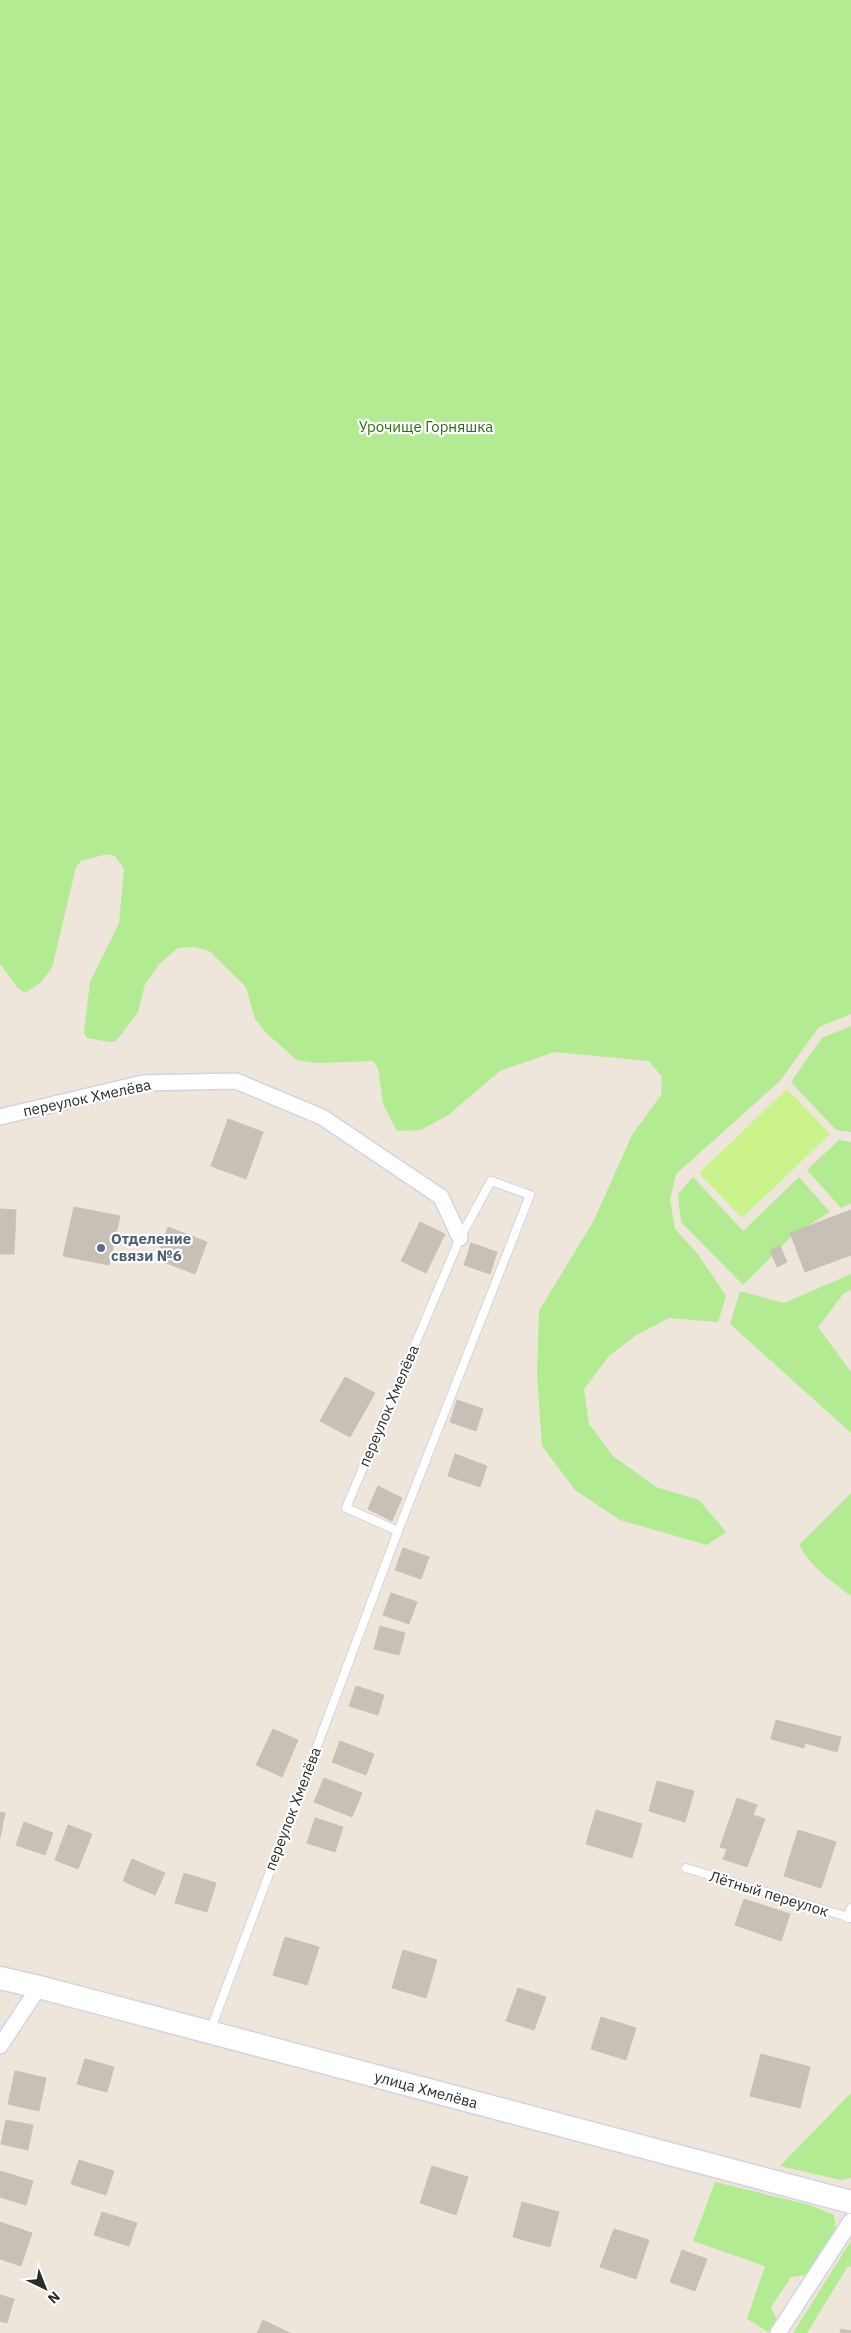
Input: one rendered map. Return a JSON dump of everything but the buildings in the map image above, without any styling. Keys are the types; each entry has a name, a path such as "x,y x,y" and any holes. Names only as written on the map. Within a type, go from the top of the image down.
{"main road":[{"name":"улица Хмелёва","path":"0,1978 851,2202"}],"street":[{"name":"переулок Хмелёва","path":"0,1117 143,1083 236,1081 322,1117 441,1197 460,1238"},
{"path":"0,2046 39,1987"},
{"path":"778,2333 851,2220"}],"lane":[{"path":"398,1531 530,1196 491,1181 460,1238"},
{"name":"переулок Хмелёва","path":"209,2033 398,1531 346,1508 460,1238"},
{"name":"Лётный переулок","path":"686,1868 849,1918"},
{"path":"849,1918 851,1908"}],"green space":[{"name":"Урочище Горняшка","path":"0,0 851,0 851,1014 819,1027 780,1081 676,1174 670,1199 675,1229 697,1253 726,1296 718,1322 669,1318 635,1336 609,1356 584,1389 589,1424 613,1456 656,1487 699,1500 726,1532 707,1545 620,1520 575,1490 542,1446 537,1375 539,1311 594,1220 632,1135 661,1095 662,1077 649,1061 554,1052 500,1071 448,1115 421,1130 397,1131 383,1104 378,1068 373,1061 317,1063 297,1060 265,1032 255,1019 246,987 209,951 194,947 178,948 160,963 145,984 138,1012 116,1041 110,1042 87,1038 84,1033 90,982 119,923 124,869 115,856 107,854 81,861 76,867 52,968 41,982 25,993 17,987 0,964"},
{"path":"851,1026 851,1132 836,1130 791,1082 822,1038"},
{"path":"787,1089 830,1134 742,1218 699,1173"},
{"path":"839,1140 851,1142 851,1203 841,1208 807,1170"},
{"path":"693,1177 743,1231 799,1177 830,1212 793,1235 743,1285 681,1222 678,1194"},
{"path":"851,1274 851,1290 844,1293 818,1327 851,1372 851,1433 730,1324 740,1291 784,1303"},
{"path":"851,1493 851,1596 815,1567 799,1545"},
{"path":"851,2093 851,2178 841,2180 780,2166"},
{"path":"715,2182 810,2205 834,2215 836,2230 806,2275 791,2277 771,2307 778,2323 770,2333 747,2319 765,2266 693,2241"},
{"path":"851,2241 851,2267 848,2266 807,2333 793,2333"}],"place":[{"name":"Отделение связи №6","path":"101,1248"}]}
